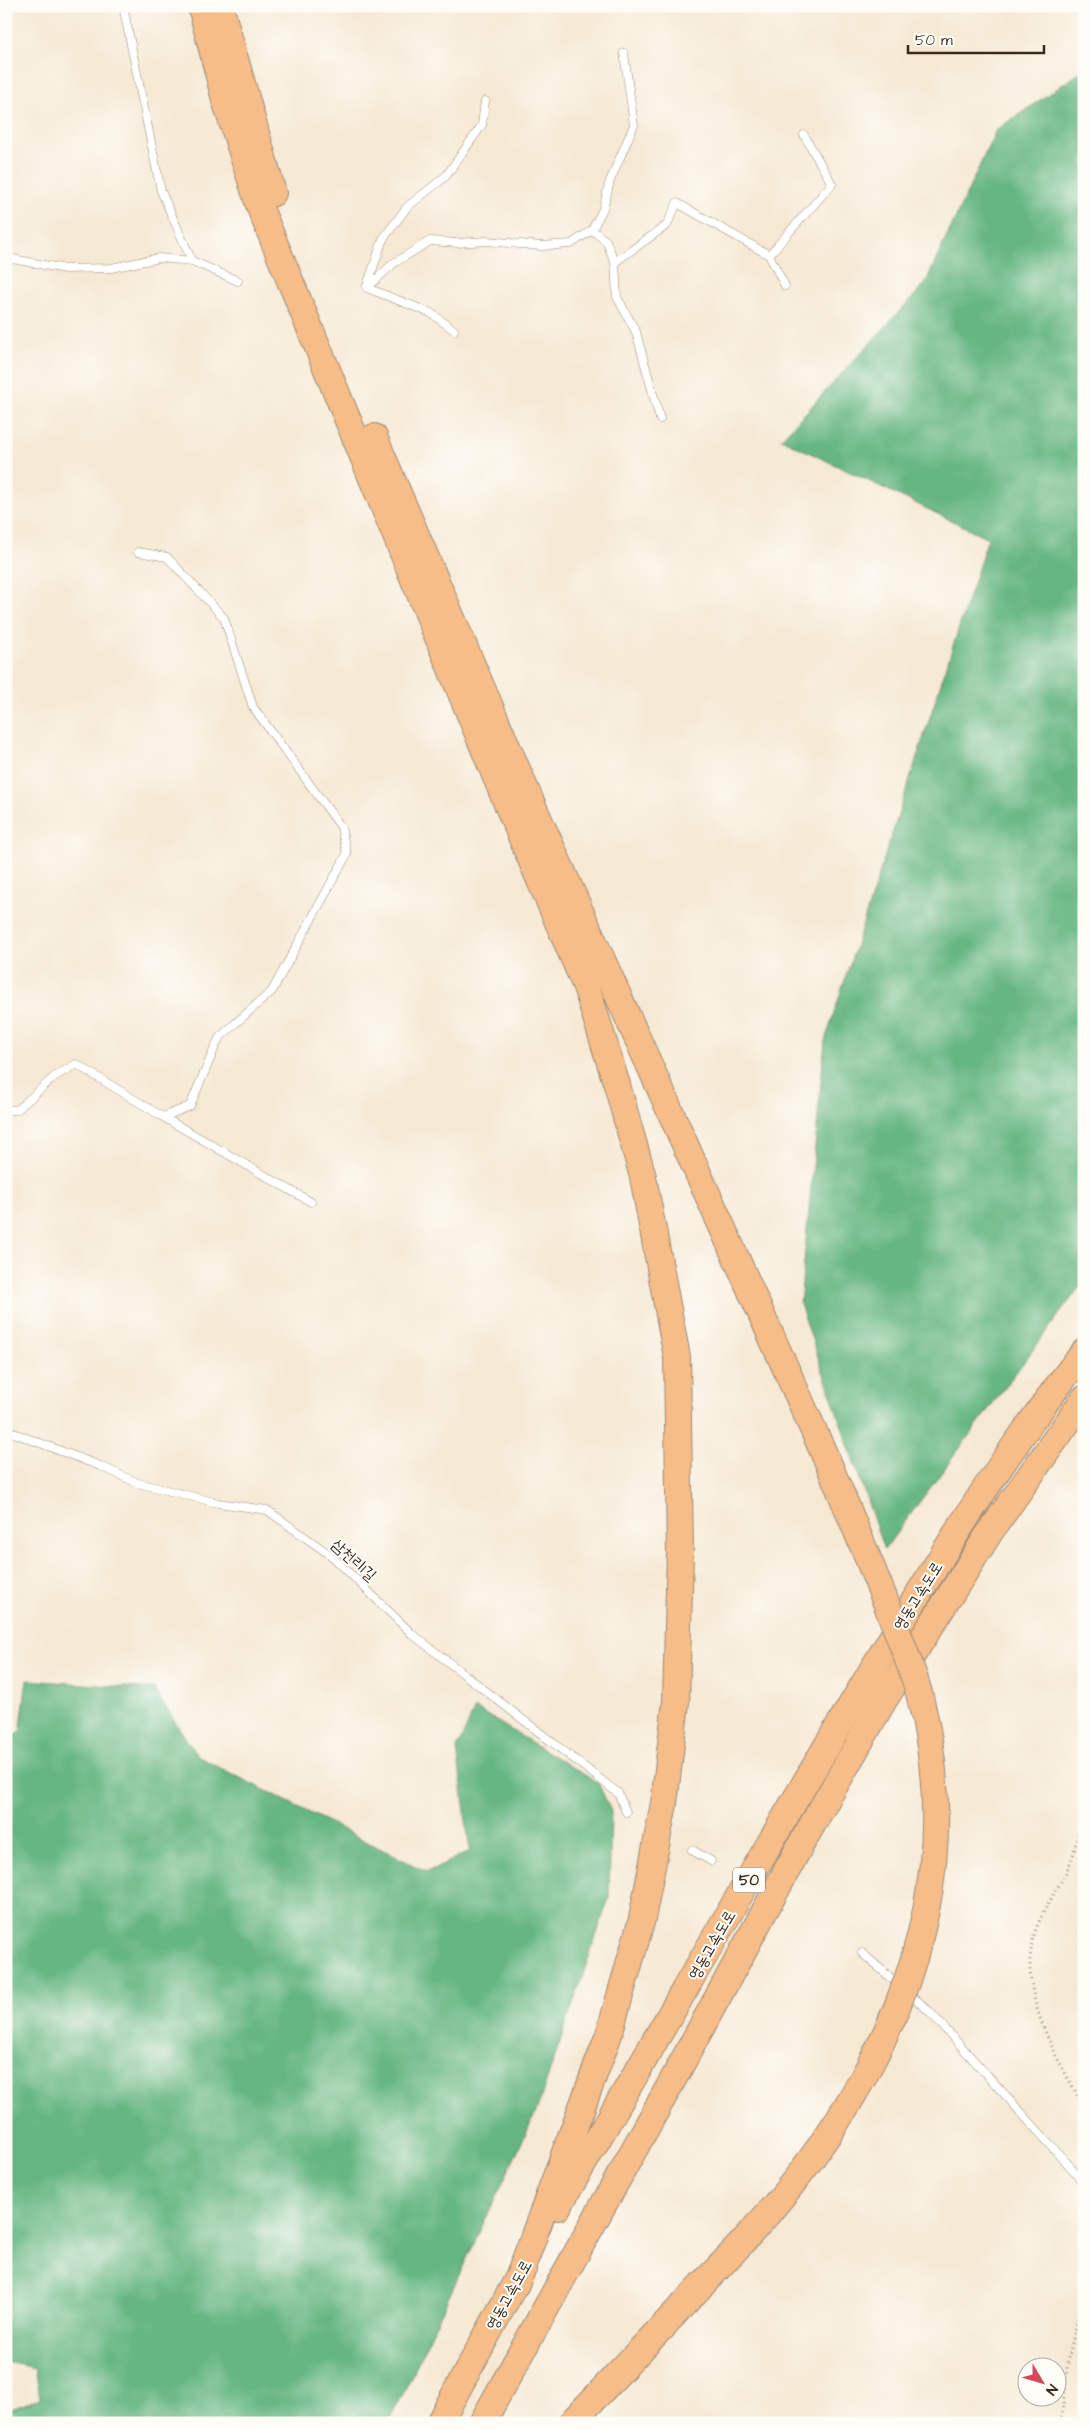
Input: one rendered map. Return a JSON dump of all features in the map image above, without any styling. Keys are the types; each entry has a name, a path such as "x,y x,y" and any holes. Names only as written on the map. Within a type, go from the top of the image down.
{"highway":[{"path":"201,6 225,100 260,208 506,804 587,989 643,1178 677,1357 680,1552 677,1674 676,1702 664,1803 642,1919 609,2034 516,2284"},
{"path":"220,6 273,192 335,346 528,795 830,1467 869,1559 913,1673 920,1697 935,1790 935,1834 921,1935 910,1970 874,2061 851,2101 804,2170 748,2238 571,2423"},
{"name":"영동고속도로","path":"439,2423 516,2284 816,1764 916,1597 990,1482 1084,1352"},
{"name":"영동고속도로","path":"482,2423 670,2085 800,1846 884,1700 990,1532 1084,1399"}],"lane":[{"path":"123,6 161,191 192,261"},
{"path":"367,288 394,263 430,241 457,243 486,241 542,246 571,244 592,230 603,209 610,181 634,125 624,53"},
{"path":"367,288 383,239 407,207 446,176 482,125 485,101"},
{"path":"769,255 832,184 804,135"},
{"path":"615,262 667,226 677,203 769,255 785,286"},
{"path":"592,230 606,241 615,262 617,297 636,332 660,419"},
{"path":"6,261 13,259 65,269 110,268 159,258 192,261 238,281"},
{"path":"367,288 431,313 454,330"},
{"path":"138,552 167,557 224,618 253,707 341,828 347,854 272,991 219,1038 190,1106 163,1117"},
{"path":"6,1110 17,1110 54,1077 76,1064 163,1117 311,1202"},
{"name":"삼천리1길","path":"6,1430 100,1466 138,1483 218,1503 267,1510 333,1557 412,1634 618,1793 626,1812"},
{"path":"692,1850 711,1861"},
{"path":"862,1953 929,2011 1077,2174 1084,2186"}],"path":[{"path":"1084,1805 1071,1861 1048,1902 1032,1942 1030,1957 1034,1998 1050,2045 1084,2107"},
{"path":"1061,2423 1068,2360 1084,2292"}],"green space":[{"path":"1084,70 1084,1281 884,1550 800,1304 825,1041 988,538 781,439 925,284 996,130"},
{"path":"27,1680 154,1689 197,1756 427,1872 470,1851 457,1749 475,1708 598,1783 611,1811 609,1898 536,2112 403,2394 387,2423 6,2423 6,2411 40,2398 35,2368 6,2362 6,1734 20,1733"}]}
